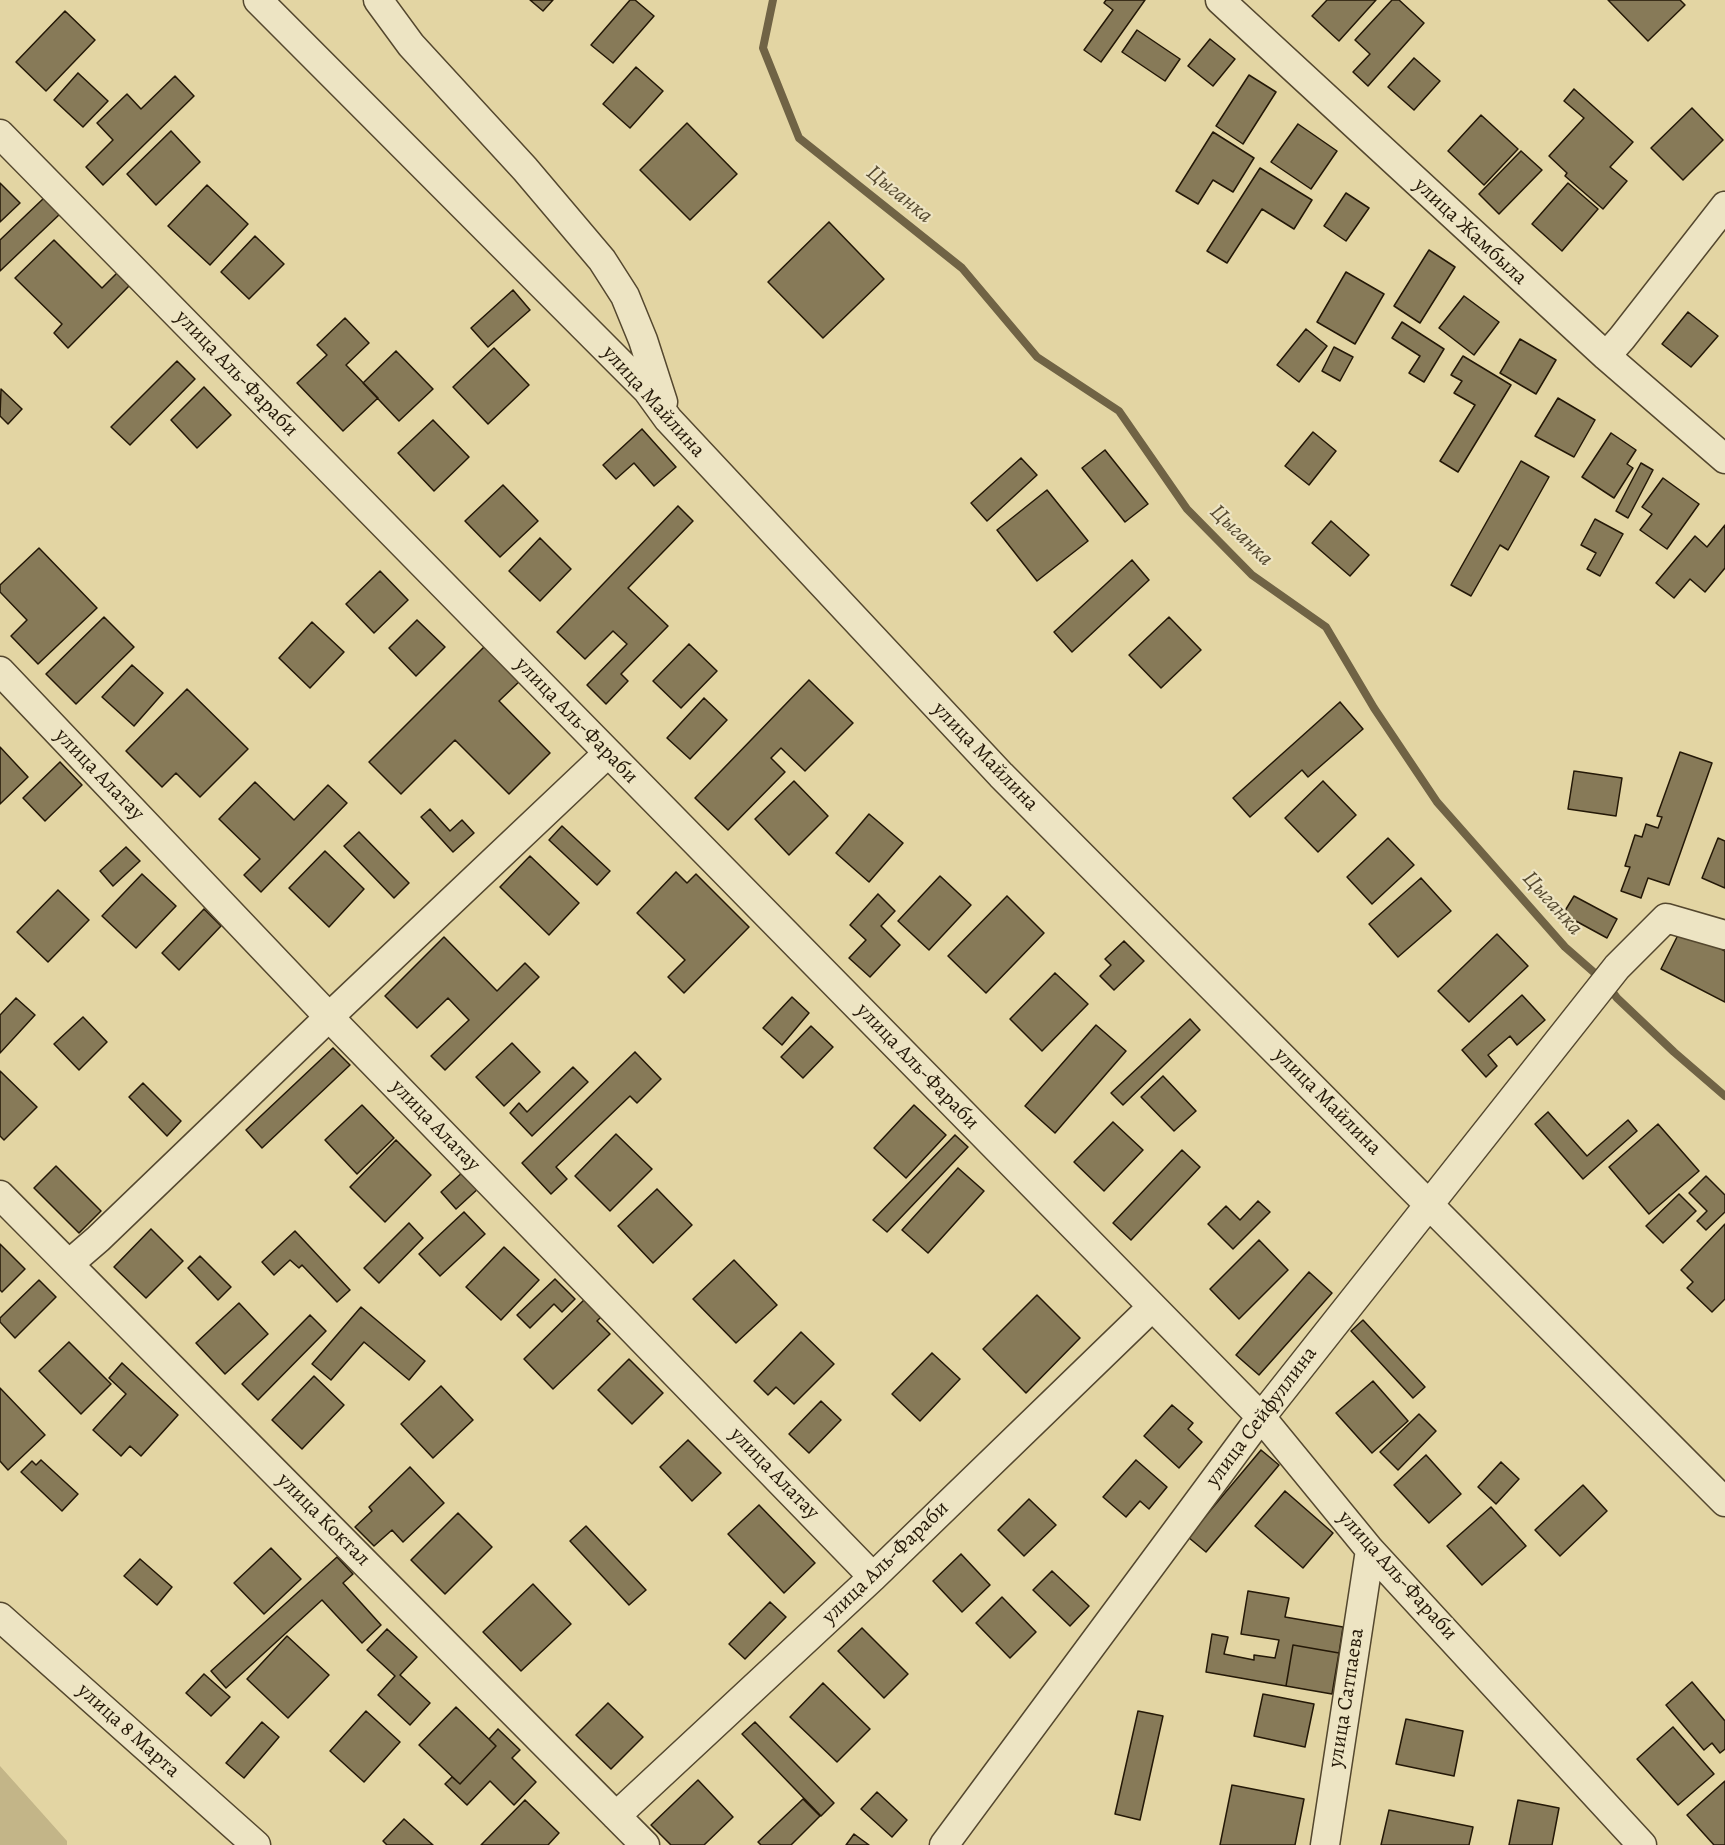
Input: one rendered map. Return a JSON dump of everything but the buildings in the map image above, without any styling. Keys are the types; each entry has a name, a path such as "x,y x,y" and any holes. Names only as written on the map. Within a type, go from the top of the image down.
{"street":[{"name":"улица Майлина","path":"258,0 647,390 668,419 1001,775 1725,1502"},
{"path":"378,0 411,45 525,169 602,260 625,296 668,419"},
{"name":"улица Жамбыла","path":"1220,0 1605,356 1725,459"},
{"name":"улица Аль-Фараби","path":"0,134 1261,1417 1370,1550 1642,1845"},
{"path":"1605,356 1622,338 1725,206"},
{"name":"улица Алатау","path":"0,671 329,1017 873,1577"},
{"path":"69,1264 98,1239 608,753"},
{"name":"улица Сейфуллина","path":"944,1845 1261,1417 1428,1203 1617,967 1666,918 1725,935"},
{"name":"улица Коктал","path":"0,1195 645,1845"},
{"name":"улица Аль-Фараби","path":"616,1816 873,1577 1152,1307"},
{"name":"улица Сатпаева","path":"1325,1845 1370,1550"},
{"name":"улица 8 Марта","path":"0,1617 256,1845"}],"shaded area":[{"path":"0,1766 67,1841 67,1845 0,1845"}],"waterway":[{"name":"Цыганка","path":"773,0 763,48 799,138 962,268 1037,357 1119,411 1187,509 1252,575 1326,627 1374,708 1437,802 1565,947 1605,982 1617,998 1674,1052 1725,1096"}]}
